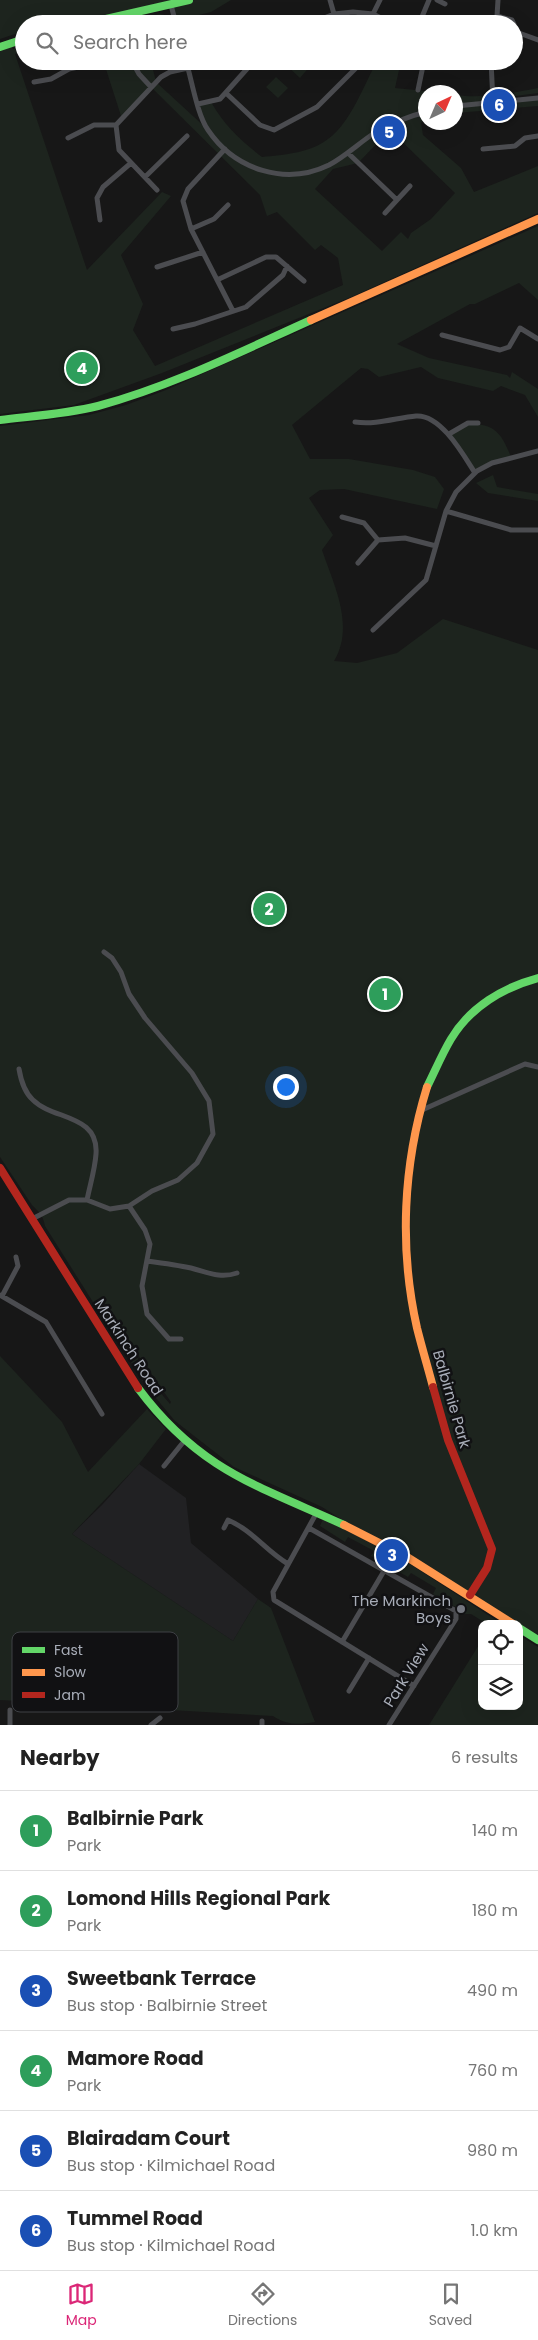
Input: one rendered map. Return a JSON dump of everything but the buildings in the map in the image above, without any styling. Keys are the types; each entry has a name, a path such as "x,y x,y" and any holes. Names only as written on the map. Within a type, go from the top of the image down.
{"main road":[{"path":"125,15 188,0"},
{"path":"0,47 15,42"},
{"path":"0,420 60,413 98,406 154,387 219,361 538,218"},
{"name":"Balbirnie Park","path":"470,1595 488,1568 492,1558 492,1549 448,1440 417,1328 408,1264 405,1203 412,1138 422,1110 427,1088 452,1037 483,1002 522,982 538,978"},
{"name":"Markinch Road","path":"0,1168 137,1387 158,1416 185,1440 230,1473 386,1545 470,1595 507,1620"},
{"path":"523,1631 538,1640"}],"street":[{"path":"330,0 334,14 353,12 372,14 380,0"},
{"path":"423,15 429,0"},
{"path":"437,0 445,4"},
{"path":"497,15 498,0"},
{"path":"171,5 174,15"},
{"path":"523,36 538,40"},
{"path":"34,82 51,80 67,70"},
{"path":"137,70 151,86"},
{"path":"68,138 94,125 116,125 151,86 165,74 180,70"},
{"path":"189,70 198,104 208,129 225,149 247,166 275,175 308,173 348,153 376,133 418,114"},
{"path":"198,104 220,99 227,94 246,70"},
{"path":"227,94 260,125 274,130 317,107 354,70"},
{"path":"419,85 422,70"},
{"path":"492,70 494,102"},
{"path":"463,105 538,98"},
{"path":"116,125 119,150 157,190"},
{"path":"145,177 187,136"},
{"path":"482,149 514,146 525,138 538,136"},
{"path":"225,149 188,189 183,201 191,229 233,311"},
{"path":"348,153 397,200"},
{"path":"100,220 96,198 103,187 131,163"},
{"path":"385,213 410,186"},
{"path":"191,229 214,219 228,205"},
{"path":"157,268 203,252"},
{"path":"217,280 266,257 276,257 304,281"},
{"path":"173,329 195,324 246,307 283,276 288,266"},
{"path":"442,335 500,350 509,347 520,328 538,339"},
{"path":"355,422 367,424 419,416 431,421 449,434 475,473"},
{"path":"449,434 468,422 478,423"},
{"path":"374,630 426,580 446,511 456,492 475,473 492,463 538,451"},
{"path":"446,511 511,530 538,530"},
{"path":"342,517 364,523 378,540"},
{"path":"358,563 378,540 404,538 436,546"},
{"path":"32,1219 69,1200 87,1200 110,1209 128,1206 152,1191 178,1180 197,1163 213,1134 208,1101 192,1073 145,1018 129,994 121,972 112,958 104,952"},
{"path":"422,1110 525,1064 538,1067"},
{"path":"19,1070 22,1085 34,1101 48,1110 72,1118 86,1126 93,1139 96,1153 87,1200"},
{"path":"128,1206 146,1230 150,1244 142,1286 147,1314 169,1339 181,1339"},
{"path":"16,1257 18,1266 1,1296 46,1322 102,1414"},
{"path":"148,1261 190,1268 211,1274 227,1276 237,1273"},
{"path":"164,1466 185,1440"},
{"path":"318,1512 273,1592 274,1600 414,1686"},
{"path":"224,1528 226,1519 249,1532 275,1556 288,1564"},
{"path":"309,1528 384,1571 342,1642"},
{"name":"Park View","path":"384,1571 456,1611 456,1619 389,1725"},
{"path":"349,1691 368,1658"},
{"path":"10,1710 10,1725"},
{"path":"151,1725 160,1718"}],"shaded area":[{"path":"0,0 172,0 109,15 15,15 15,34 0,39"},
{"path":"189,0 231,0 211,12 199,15 174,15 171,5"},
{"path":"11,43 13,49 15,48 15,70 20,70 87,270 162,192 171,196 121,255 143,304 133,330 155,366 343,285 338,258 321,245 315,250 277,212 267,216 260,195 151,87 122,119 106,70 153,70 156,82 206,128 198,104 211,102 233,132 262,157 288,154 321,144 336,132 350,114 373,70 399,70 395,88 418,90 418,130 422,130 423,135 461,168 474,192 538,166 538,213 351,297 162,373 74,405 0,414 0,48","holes":["390,130 455,193 431,219 411,233 408,239 401,232 382,251 315,189 333,169 358,163"]},
{"path":"292,70 307,70 300,78"},
{"path":"276,77 288,88 278,98 266,87"},
{"path":"538,88 538,93 501,98 494,95"},
{"path":"492,95 478,103 538,98 538,106 463,112 463,96"},
{"path":"538,226 538,300 519,283 475,304 470,304 397,344 429,358 507,375 510,378 512,372 538,389 538,417 525,395 501,386 493,391 438,378 421,367 379,377 368,369 361,368 292,425 310,459 349,459 413,470 435,477 444,489 437,509 344,489 320,490 309,498 333,535 322,550 337,591 343,620 340,648 334,661 357,663 397,653 443,619 538,650 538,1643 523,1634 523,1620 501,1620 322,1507 234,1467 175,1421 146,1386 45,1226 40,1214 0,1157 0,426 89,415 126,405 166,390","holes":["126,1338 171,1402 170,1404 152,1383"]},
{"path":"468,423 486,426 497,432 505,443 512,459 492,463 475,473 449,434"},
{"path":"493,475 497,487 538,494 538,501 488,493 476,483"},
{"path":"0,1356 62,1422 88,1472 147,1409 166,1429 139,1464 72,1534 233,1641 258,1599 271,1608 315,1722 293,1724 273,1716 178,1710 178,1632 12,1632 12,1701 0,1700"},
{"path":"139,1464 186,1498 191,1543 258,1599 233,1641 72,1534 102,1505"},
{"path":"323,1519 396,1555 496,1620 481,1620 471,1614 462,1614 465,1608 460,1605 457,1608 433,1594 436,1588 411,1573 408,1577 371,1556 374,1551 348,1537 345,1542 320,1526"},
{"path":"523,1638 538,1647 538,1725 429,1725 478,1646 478,1710 523,1710"}],"traffic: fast":[{"path":"123,15 189,0"},
{"path":"0,47 15,42"},
{"path":"0,420 74,411 126,398 180,378 311,320"},
{"path":"427,1087 451,1039 468,1017 501,993 538,978"},
{"path":"138,1388 161,1416 207,1457 256,1486 344,1525"},
{"path":"523,1631 538,1640"}],"traffic: slow":[{"path":"311,320 538,219"},
{"path":"427,1087 413,1146 406,1207 406,1237 411,1298 433,1387"},
{"path":"344,1525 407,1557 507,1620"}],"traffic: jam":[{"path":"0,1168 138,1388"},
{"path":"433,1387 448,1440 492,1549 487,1568 470,1595"}],"place":[{"name":"Tummel Road","path":"499,105"},
{"name":"Blairadam Court","path":"389,132"},
{"name":"Mamore Road","path":"82,368"},
{"name":"Lomond Hills Regional Park","path":"269,909"},
{"name":"Balbirnie Park","path":"385,994"},
{"name":"Sweetbank Terrace","path":"392,1555"},
{"name":"The Markinch Boys","path":"461,1609"}]}
